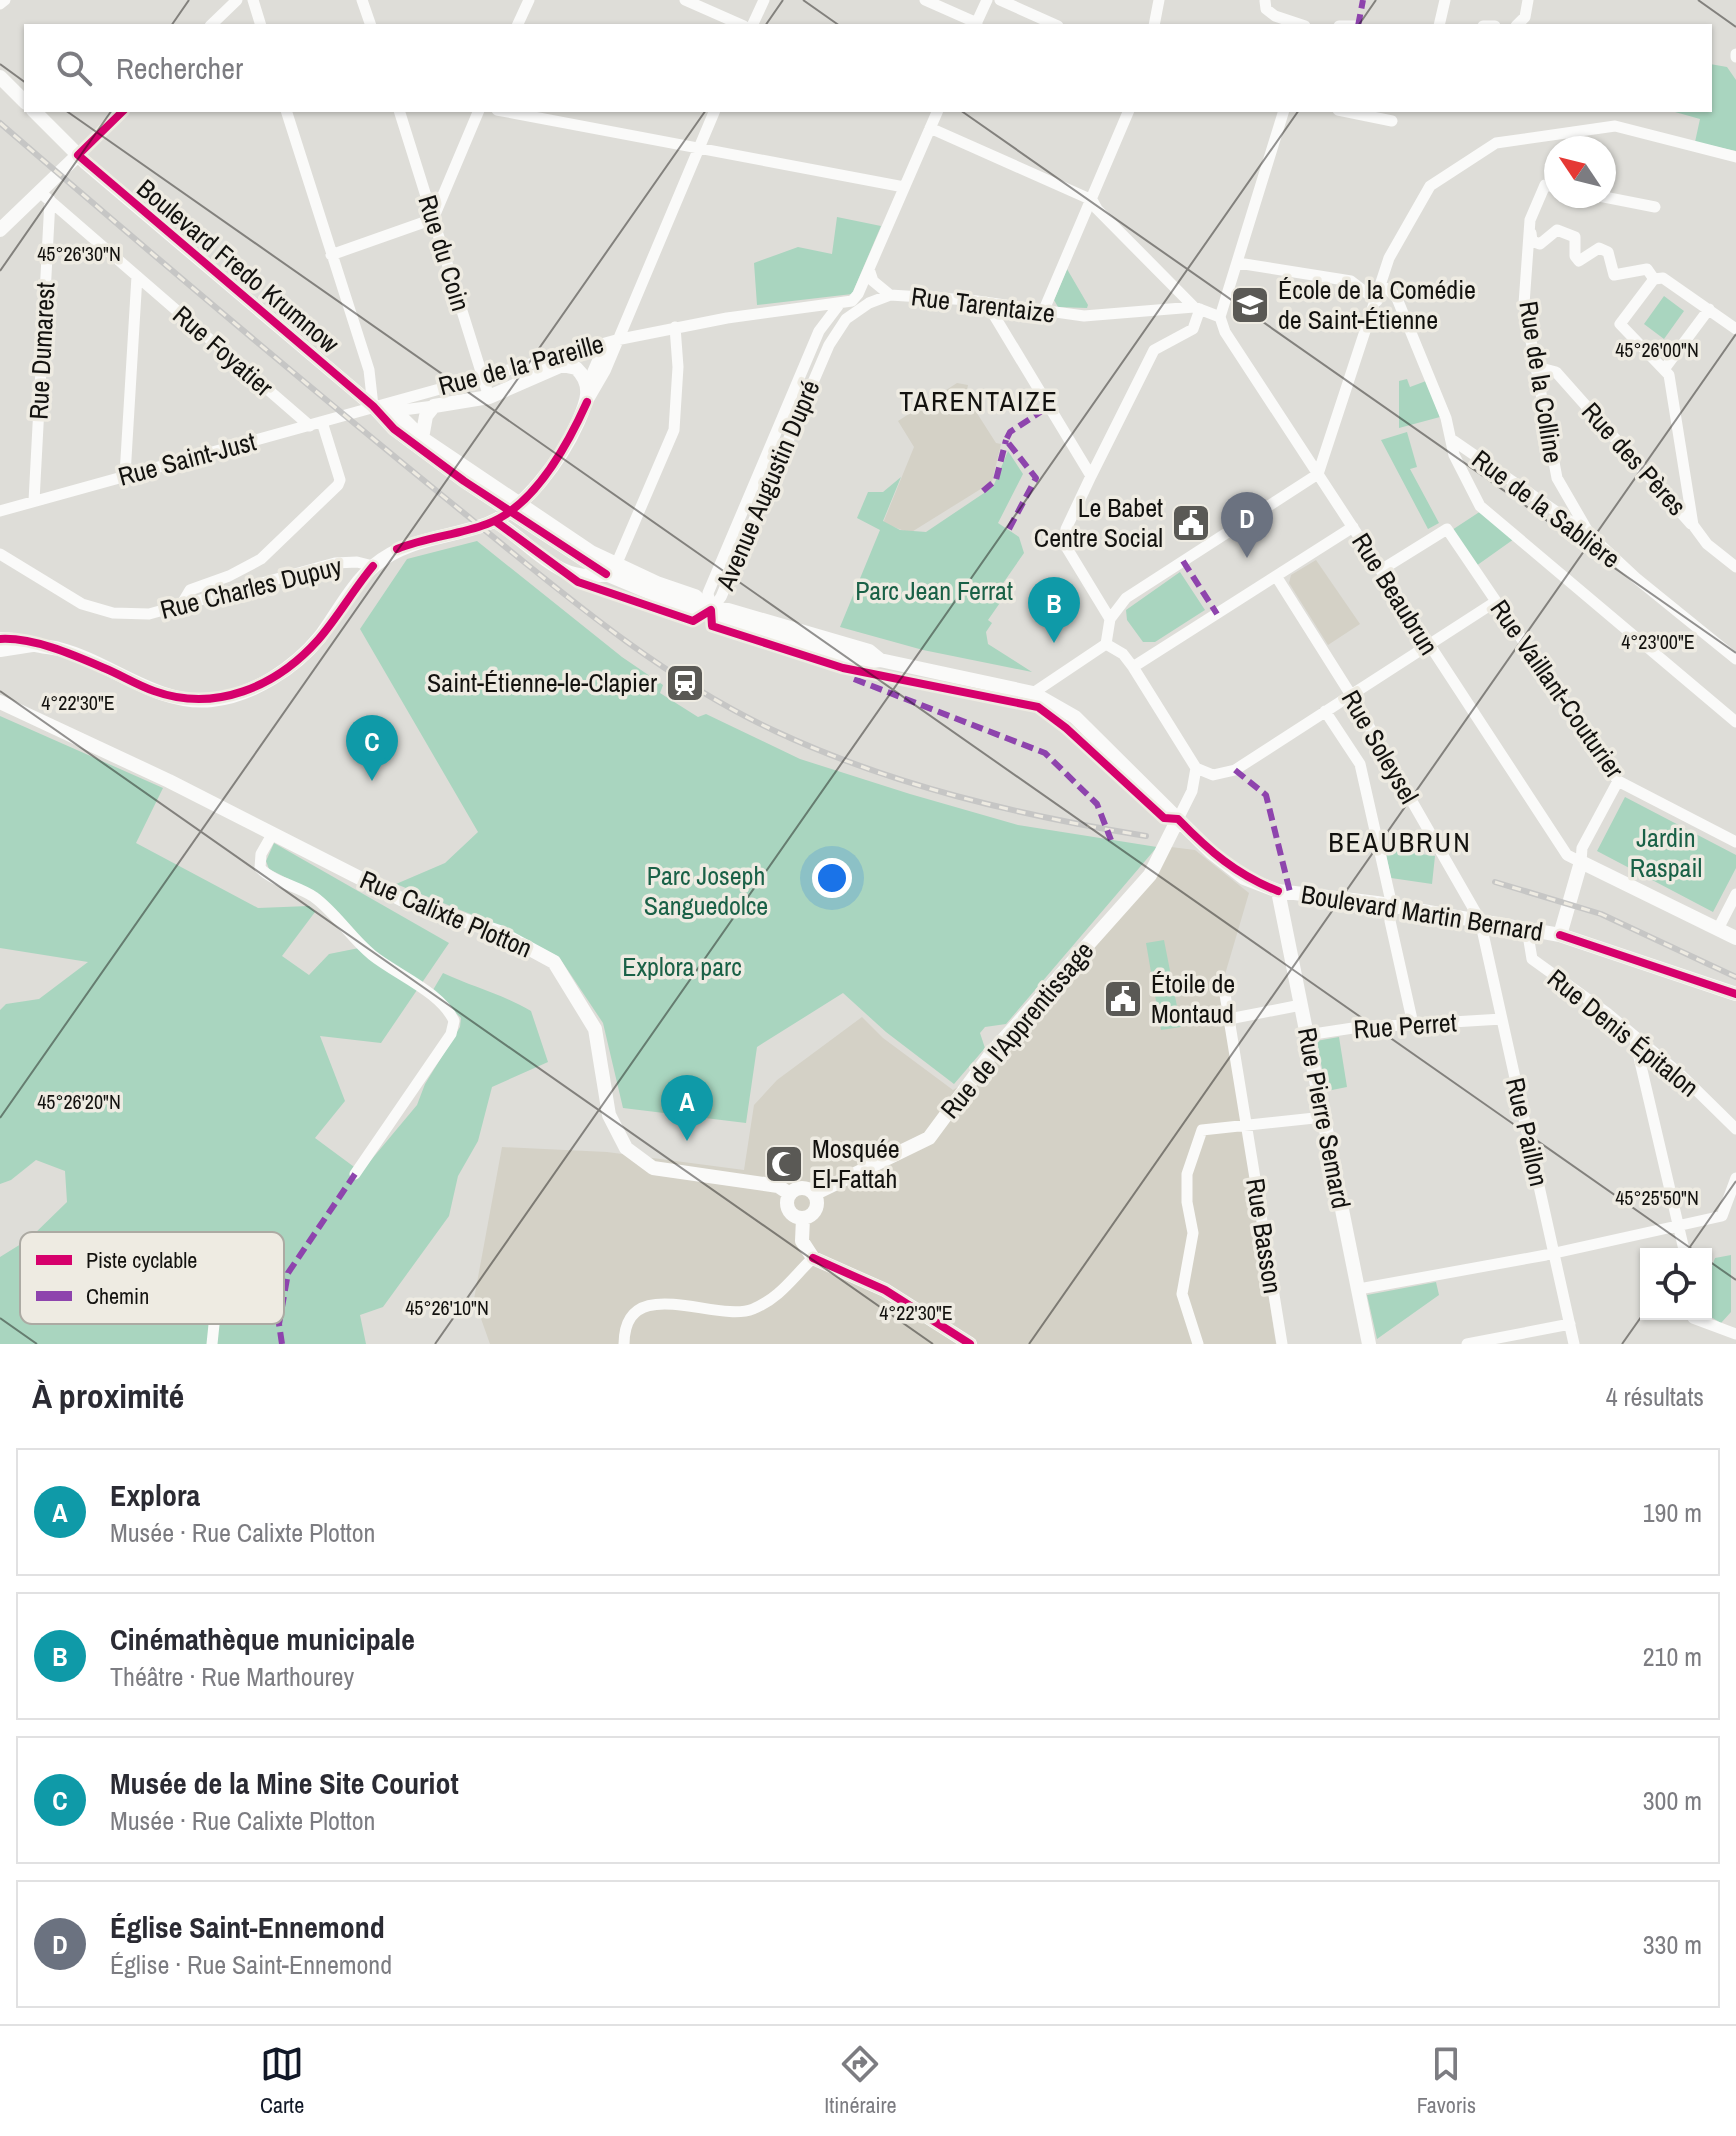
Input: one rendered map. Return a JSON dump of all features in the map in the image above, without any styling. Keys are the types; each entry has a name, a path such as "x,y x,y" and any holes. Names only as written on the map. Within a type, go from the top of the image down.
{"main road":[{"path":"0,77 24,101"},
{"name":"Boulevard Fredo Krumnow","path":"35,112 78,155 373,406 394,429 454,473 611,569"},
{"path":"0,230 46,196 78,155"},
{"name":"Rue de la Pareille","path":"434,406 489,397 562,365 576,368 588,383"},
{"path":"0,639 15,638 32,645 60,649 156,692 210,701 239,694 276,676 317,641 373,566 397,549 495,521 527,494 559,459 587,402 588,383"},
{"path":"373,406 395,411 422,438 591,552 611,569"},
{"path":"422,438 426,416 434,406"},
{"path":"495,521 563,573 581,578 611,569"},
{"name":"Boulevard Martin Bernard","path":"611,569 690,609 711,610 723,621 832,655 865,662 880,660 1033,693 1075,717 1212,853 1244,878 1278,891 1392,906 1560,935 1736,994"},
{"path":"0,650 32,645"},
{"name":"Rue Calixte Plotton","path":"0,702 273,833 401,899 499,932 554,962 595,1029 609,1115 626,1148 653,1168 778,1186 790,1194"},
{"name":"Rue de l'Apprentissage","path":"814,1194 929,1138 994,1050 1150,875 1178,819"},
{"path":"1560,935 1581,862 1736,938"},
{"name":"Rue Pierre Semard","path":"1278,891 1369,1344"},
{"path":"803,1218 789,1212 787,1203 790,1194 802,1188 814,1194 816,1208 803,1218 802,1241 813,1258 885,1290 970,1344"}],"street":[{"path":"0,4 5,0"},
{"path":"212,24 237,0"},
{"path":"253,0 260,24"},
{"path":"362,0 370,24"},
{"path":"518,24 529,0"},
{"path":"685,0 739,24"},
{"path":"753,24 764,0"},
{"path":"925,0 976,24 987,0"},
{"path":"1000,0 1054,24"},
{"path":"1154,24 1159,0"},
{"path":"1264,0 1266,9 1275,16 1299,24"},
{"path":"1439,24 1445,0"},
{"path":"1518,24 1525,17 1528,0"},
{"path":"78,155 122,112"},
{"path":"287,112 369,370 373,406"},
{"name":"Rue du Coin","path":"400,112 489,397"},
{"path":"331,255 433,219 478,112"},
{"path":"508,112 904,187"},
{"path":"587,402 598,387 714,112"},
{"name":"Avenue Augustin Dupré","path":"711,610 708,593 819,331 838,306 858,294 936,112"},
{"path":"1043,312 1128,112"},
{"path":"1220,317 1283,112"},
{"path":"1348,112 1392,121"},
{"path":"1033,693 1106,644 1110,619 1126,598 1318,474 1389,258 1430,186 1496,143 1615,126 1736,157"},
{"path":"930,128 1092,200 1097,209 1197,308 1193,329 1154,350 1066,529 1065,545 1110,619"},
{"path":"1544,187 1530,220 1535,243 1546,243 1557,230 1566,232 1575,237 1575,256 1579,261 1599,248 1608,252 1614,275 1644,269 1654,279 1671,282 1736,329"},
{"name":"Rue Foyatier","path":"46,196 310,426"},
{"name":"Rue Dumarest","path":"34,501 46,196"},
{"path":"1616,199 1655,207"},
{"name":"Rue de la Colline","path":"1530,220 1524,304 1557,478 1590,535"},
{"path":"1238,263 1351,281 1377,301"},
{"path":"869,269 873,281 890,295"},
{"path":"125,475 137,276"},
{"path":"1654,279 1620,324 1665,368 1709,309"},
{"name":"Rue de la Sablière","path":"1381,285 1396,296 1454,441 1590,535 1636,578 1736,659"},
{"name":"Rue Tarentaize","path":"846,319 869,303 890,295 986,302 1084,316 1197,308 1220,317"},
{"path":"986,302 1091,476"},
{"path":"588,383 600,355 616,340 675,327 823,304 838,306 846,319"},
{"name":"Rue Beaubrun","path":"1220,317 1225,332 1567,855 1581,862"},
{"name":"Avenue Augustin Dupré","path":"711,610 721,597 829,345 846,319"},
{"path":"611,569 674,430 678,367 675,327"},
{"name":"Rue de la Pareille","path":"562,365 616,340"},
{"name":"Rue de la Pareille","path":"373,406 616,340"},
{"name":"Rue des Pères","path":"1537,367 1556,372 1707,544 1736,567"},
{"name":"Rue des Pères","path":"1665,368 1669,375 1693,525"},
{"name":"Rue Saint-Just","path":"0,511 373,406"},
{"name":"Rue de la Pareille","path":"395,411 434,406"},
{"path":"180,607 190,590 245,570 261,559 338,485 340,480 322,422"},
{"path":"1454,441 1454,455 1480,506 1736,722"},
{"path":"1133,667 1353,527"},
{"name":"Rue Vaillant-Couturier","path":"1381,570 1447,529 1618,781 1736,842"},
{"name":"Rue Charles Dupuy","path":"0,554 82,604 113,613 149,614 335,563 357,562 373,566"},
{"name":"Rue Soleysel","path":"1276,576 1351,695 1480,920"},
{"path":"1106,644 1123,654 1133,667 1196,768 1213,775 1224,775 1495,602"},
{"path":"1325,711 1360,764 1392,906 1390,921 1413,1024"},
{"path":"1178,819 1192,791 1196,768"},
{"path":"1581,862 1582,848 1618,781"},
{"path":"273,833 261,854 260,868 318,900 370,954 443,1005 454,1021 451,1034 355,1174"},
{"path":"1718,929 1736,894"},
{"name":"Rue Paillon","path":"1480,920 1574,1344"},
{"name":"Rue Denis Épitalon","path":"1536,930 1529,941 1532,959 1634,1036 1736,1129"},
{"name":"Rue Basson","path":"1223,982 1282,1344"},
{"path":"1229,1019 1301,1005"},
{"name":"Rue Perret","path":"1307,1035 1502,1019"},
{"path":"1634,1036 1684,1248"},
{"path":"1198,1344 1182,1294 1193,1233 1187,1202 1187,1174 1202,1130 1247,1128 1324,1117"},
{"path":"1359,1289 1554,1253 1722,1216 1736,1178"},
{"path":"624,1344 627,1326 648,1306 672,1302 727,1312 752,1310 789,1286 813,1258"},
{"path":"1696,1320 1736,1334"},
{"path":"212,1344 214,1324"},
{"path":"1467,1344 1570,1324"}],"shaded area":[{"path":"957,383 968,385 966,396 996,443 1001,444 992,482 910,533 883,523 914,447 898,421"},
{"path":"1316,560 1360,624 1328,645 1289,583 1291,575"},
{"path":"1171,847 1195,850 1249,893 1221,988 1276,1344 490,1344 474,1299 502,1147 607,1152 744,1170 754,1105 777,1080 862,1017 883,1038 953,1090 993,1065"}],"green space":[{"path":"1712,64 1727,67 1736,80 1736,151 1695,142 1700,119 1675,112 1712,112"},
{"path":"837,217 881,226 852,294 757,305 754,263 798,247 832,254"},
{"path":"1067,269 1087,308 1058,307 1054,300"},
{"path":"1664,296 1684,311 1664,339 1644,324"},
{"path":"1407,379 1410,387 1426,381 1440,417 1399,428 1399,381"},
{"path":"1407,432 1417,467 1410,469 1439,523 1428,529 1381,440"},
{"name":"Parc Jean Ferrat","path":"1008,451 1023,474 998,523 1019,537 1024,553 997,592 1004,597 988,620 992,623 986,632 988,644 1032,672 923,650 840,627 880,530 857,518 868,492 883,492 901,477 883,521 900,530 926,532 993,487"},
{"path":"1481,511 1514,539 1476,566 1452,530"},
{"name":"Parc Joseph Sanguedolce","path":"477,541 622,657 663,685 660,693 698,717 706,714 800,759 1018,825 1157,847 1006,1024 985,1027 980,1033 985,1048 954,1084 886,1032 843,993 757,1047 746,1123 623,1108 603,1023 559,957 500,926 396,884 445,863 478,832 360,629 407,559"},
{"path":"1180,572 1205,610 1155,642 1143,642 1127,620 1126,610"},
{"path":"0,716 163,788 136,843 258,908 309,906 315,912 282,956 309,975 329,954 359,948 320,895 269,869 266,861 274,843 449,943 381,1043 320,1036 345,1101 315,1138 361,1172 417,1105 425,1084 460,1027 461,1018 433,990 443,973 531,1011 548,1062 492,1087 478,1141 458,1176 449,1216 383,1307 360,1315 366,1344 0,1344 0,1257 20,1245 20,1324 284,1324 284,1232 36,1232 67,1202 65,1171 36,1160 11,1180 0,1184 0,1010 6,1004 39,999 88,962 0,948"},
{"name":"Jardin Raspail","path":"1625,797 1736,855 1736,868 1713,912 1597,851"},
{"path":"1385,849 1435,856 1432,884 1391,878"},
{"path":"1164,940 1181,1027 1161,1030 1146,943"},
{"path":"1339,1037 1347,1087 1327,1091 1316,1041"},
{"path":"1731,1255 1731,1312 1721,1323 1712,1318 1712,1266 1715,1258"},
{"path":"1436,1282 1439,1295 1377,1339 1367,1295"}],"railway":[{"path":"0,123 223,314 449,501 606,626 688,683 775,731 865,768 1004,808 1146,836"},
{"path":"1495,882 1601,914 1736,977"}],"marked path":[{"path":"1358,24 1363,0"},
{"path":"1009,529 1036,478 1006,440 1010,432 1048,407"},
{"path":"983,491 996,480 1006,440"},
{"path":"1183,561 1217,614"},
{"path":"854,679 1045,753 1097,804 1111,840"},
{"path":"1235,770 1266,795 1290,892"},
{"path":"284,1296 288,1273 355,1174"},
{"path":"279,1324 282,1344"}],"cycle path":[{"path":"122,112 78,155 373,406 394,429 464,481 606,574"},
{"path":"397,549 487,524 520,504 548,472 587,402"},
{"path":"495,521 578,582 693,621 711,610 712,626 843,668 1038,707 1066,728 1164,818 1178,819 1224,861 1249,878 1278,891"},
{"path":"0,639 53,648 148,689 177,697 222,697 264,683 301,657 318,640 373,566"},
{"path":"1560,935 1736,994"},
{"path":"813,1258 885,1290 970,1344"}],"place":[{"name":"École de la Comédie de Saint-Étienne","path":"1250,305"},
{"name":"Le Babet Centre Social","path":"1191,523"},
{"name":"Église Saint-Ennemond","path":"1247,558"},
{"name":"Cinémathèque municipale","path":"1054,643"},
{"name":"Saint-Étienne-le-Clapier","path":"685,683"},
{"name":"Musée de la Mine Site Couriot","path":"372,781"},
{"name":"Étoile de Montaud","path":"1123,999"},
{"name":"Explora","path":"687,1141"},
{"name":"Mosquée El-Fattah","path":"784,1164"}],"district":[{"name":"TARENTAIZE","path":"979,401"},
{"name":"BEAUBRUN","path":"1400,842"}],"park label":[{"name":"Explora parc","path":"682,967"}]}
